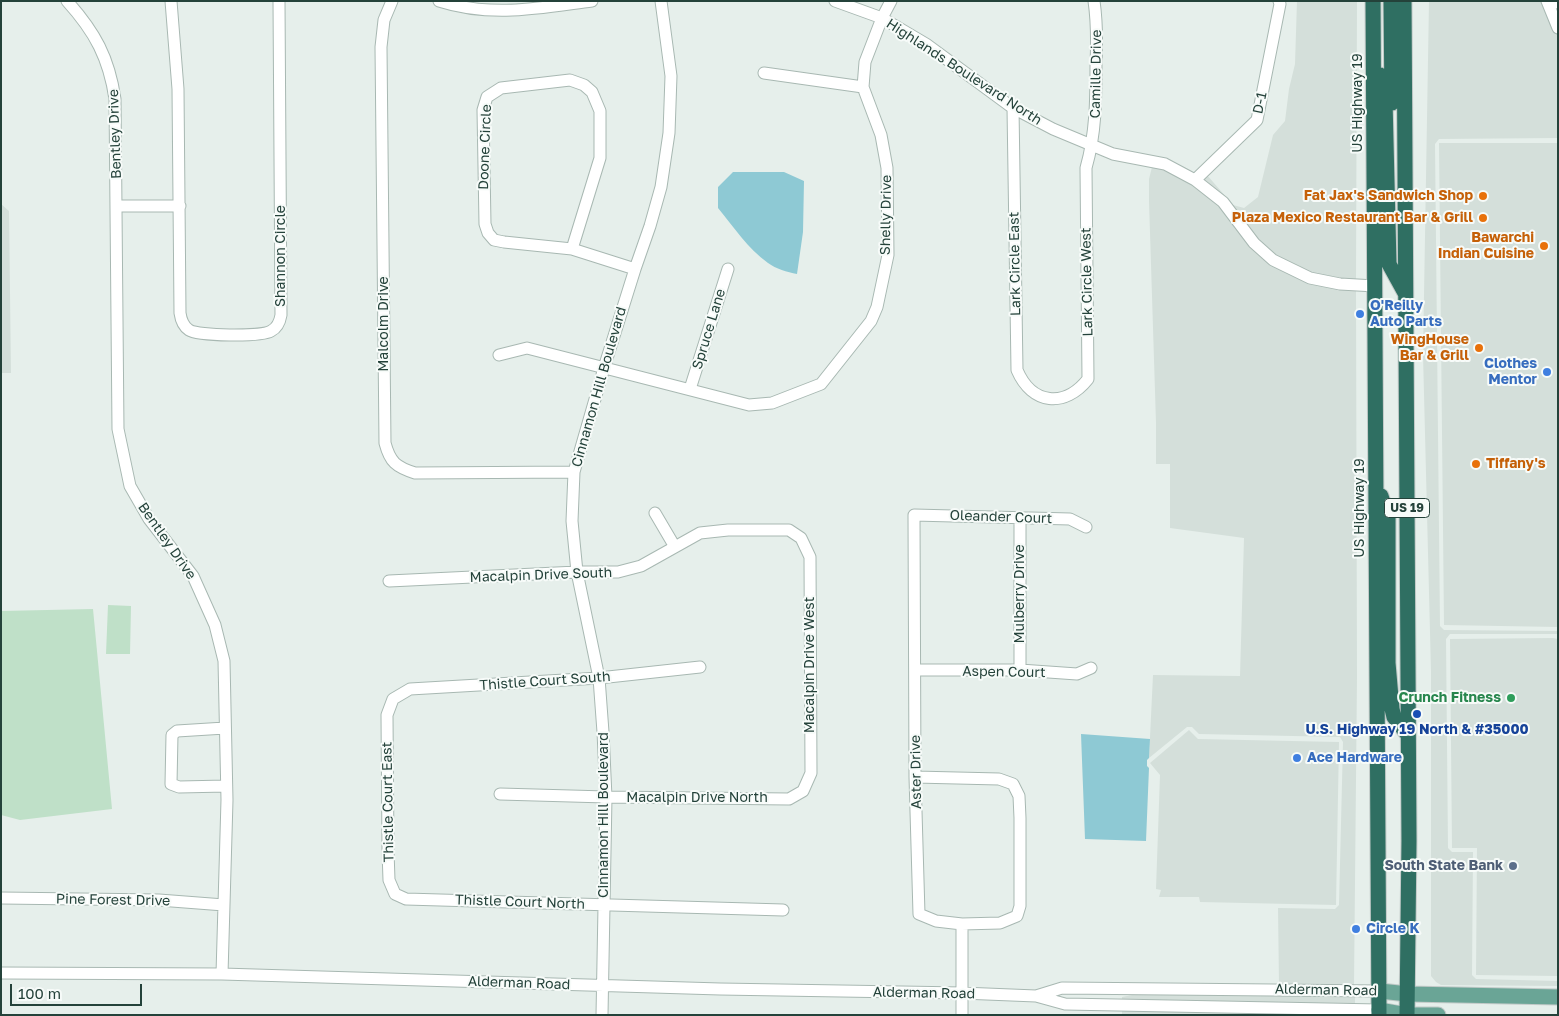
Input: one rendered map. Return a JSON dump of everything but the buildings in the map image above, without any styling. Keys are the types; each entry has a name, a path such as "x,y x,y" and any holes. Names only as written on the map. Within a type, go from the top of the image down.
{"highway":[{"name":"US Highway 19","path":"1373,1 1379,1012"},
{"path":"1391,1 1392,119 1405,168"},
{"name":"US 19","path":"1404,1 1408,735 1407,1015"},
{"path":"1374,47 1385,100 1389,264 1406,294"},
{"path":"1376,481 1388,518 1388,663 1392,709 1394,717 1408,735"}],"main road":[{"name":"Alderman Road","path":"1380,991 1408,994 1558,997"},
{"name":"Alderman Road","path":"1379,1012 1407,1015 1438,1015"}],"street":[{"name":"Bentley Drive","path":"66,1 93,33 104,56 111,77 116,112 119,433 130,486 149,519 194,576 215,625 224,661 226,786 222,974"},
{"name":"Shannon Circle","path":"171,1 178,89 180,313 184,325 189,330 198,334 260,334 271,331 278,324 281,315 279,1"},
{"name":"Malcolm Drive","path":"392,1 384,20 381,47 385,443 389,458 402,469 415,473 574,472"},
{"path":"440,1 479,11 499,12 592,1"},
{"name":"Cinnamon Hill Boulevard","path":"602,1015 606,797 604,732 598,678 577,572 572,521 574,472 604,368 661,186 669,133 671,76 661,1"},
{"name":"Highlands Boulevard North","path":"835,1 882,18 926,44 1013,108 1053,129 1113,154 1166,164 1195,180 1223,202 1254,243 1273,260 1310,278 1340,284 1375,286"},
{"name":"Shelly Drive","path":"499,355 527,348 749,405 772,403 821,384 871,321 877,307 888,255 887,168 881,135 864,87 865,62 890,1"},
{"name":"Camille Drive","path":"1092,146 1096,106 1096,19 1094,1"},
{"name":"D-1","path":"1195,180 1257,120 1280,4 1279,1"},
{"path":"1547,1 1558,28"},
{"path":"764,73 864,87"},
{"name":"Doone Circle","path":"572,249 600,158 600,111 592,92 584,85 570,80 501,88 487,97 483,110 484,214 488,233 494,240 572,249 635,269"},
{"name":"Lark Circle East","path":"1013,108 1017,370 1023,383 1033,391 1043,397 1055,398"},
{"name":"Lark Circle West","path":"1055,398 1066,397 1080,389 1088,379 1086,168 1092,146"},
{"path":"117,206 180,206"},
{"name":"Spruce Lane","path":"690,389 728,269"},
{"path":"655,513 675,547"},
{"name":"Oleander Court","path":"914,515 1070,519 1086,527"},
{"name":"Aster Drive","path":"914,515 919,914 936,922 962,924"},
{"name":"Mulberry Drive","path":"1020,517 1020,670"},
{"name":"Macalpin Drive South","path":"389,581 577,572 618,572 641,566 700,533 728,530 789,530 801,538"},
{"name":"Macalpin Drive West","path":"801,538 810,557 811,773 803,792"},
{"name":"Thistle Court South","path":"393,699 410,690 598,678 700,667"},
{"name":"Aspen Court","path":"916,670 1020,670 1077,674 1091,668"},
{"name":"Thistle Court East","path":"393,699 387,716 389,880 395,894 406,899"},
{"path":"225,728 177,732 172,735 171,784 179,787 226,786"},
{"path":"916,777 999,779 1013,784 1018,796 1020,906 1017,916 1000,923 962,924 962,1015"},
{"name":"Macalpin Drive North","path":"500,794 606,797 789,798 803,792"},
{"name":"Pine Forest Drive","path":"1,898 158,900 224,905"},
{"name":"Thistle Court North","path":"406,899 783,910"},
{"name":"Alderman Road","path":"1,973 222,974 602,986 1036,996 1062,988 1380,991"},
{"name":"Alderman Road","path":"1036,996 1065,1009 1379,1012"}],"shaded area":[{"path":"1297,1 1357,1 1356,280 1311,273 1275,256 1202,180 1207,175 1233,205 1244,208 1258,197 1273,135 1285,121 1289,89 1295,64"},
{"path":"1429,1 1547,1 1558,28 1558,138 1439,139 1435,144 1440,626 1444,630 1558,631 1558,634 1450,634 1446,639 1448,848 1452,852 1473,852 1472,975 1476,979 1558,981 1558,986 1441,985 1431,976 1431,672 1423,354"},
{"path":"1439,143 1558,143 1558,627 1444,625"},
{"path":"1152,167 1164,169 1192,184 1220,206 1251,246 1271,265 1356,290 1357,677 1354,985 1279,984 1278,908 1335,909 1339,905 1343,742 1340,737 1199,734 1192,727 1187,727 1149,758 1153,675 1240,676 1244,538 1170,528 1170,464 1156,464 1149,201 1149,179"},
{"path":"1,204 9,211 11,373 1,373"},
{"path":"1450,639 1558,639 1558,976 1476,975 1477,848 1452,848"},
{"path":"1189,730 1198,739 1339,742 1336,905 1200,902 1199,897 1159,897 1161,890 1156,889 1160,775 1150,763"},
{"path":"1137,994 1355,995 1355,1004 1122,1000 1122,997"},
{"path":"1122,1010 1355,1015 1122,1015"}],"green space":[{"path":"108,605 131,606 130,654 106,654"},
{"path":"93,609 112,809 20,820 1,815 1,611"}],"water":[{"path":"733,172 784,172 804,181 803,232 797,274 774,267 768,263 747,244 718,208 718,187"},
{"path":"1081,734 1150,739 1149,758 1147,760 1149,768 1146,841 1085,839"}],"place":[{"name":"Fat Jax's Sandwich Shop","path":"1483,196"},
{"name":"Plaza Mexico Restaurant Bar & Grill","path":"1483,218"},
{"name":"Bawarchi Indian Cuisine","path":"1544,246"},
{"name":"O'Reilly Auto Parts","path":"1360,314"},
{"name":"WingHouse Bar & Grill","path":"1479,348"},
{"name":"Clothes Mentor","path":"1547,372"},
{"name":"Tiffany's","path":"1476,464"},
{"name":"Crunch Fitness","path":"1511,698"},
{"name":"U.S. Highway 19 North & #35000","path":"1417,714"},
{"name":"Ace Hardware","path":"1297,758"},
{"name":"South State Bank","path":"1513,866"},
{"name":"Circle K","path":"1356,929"}]}
